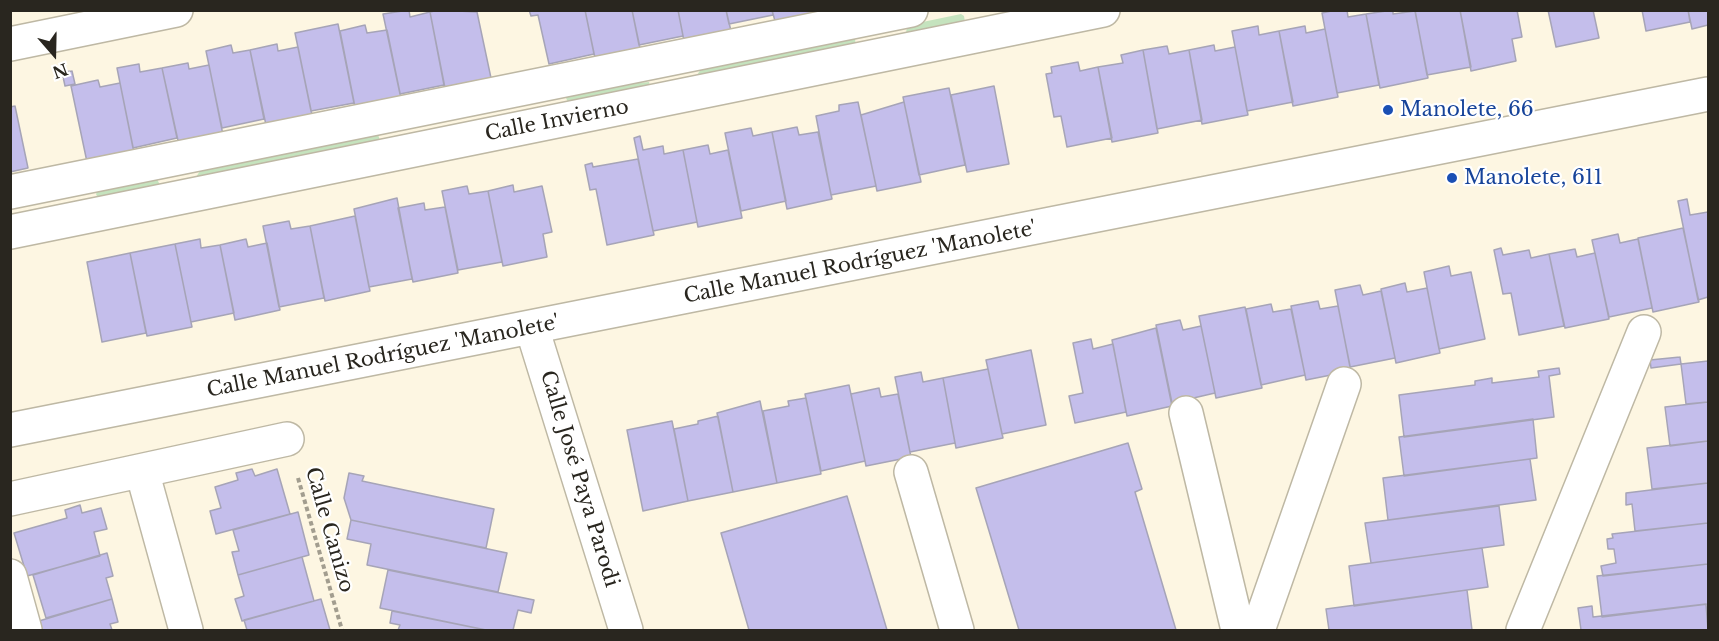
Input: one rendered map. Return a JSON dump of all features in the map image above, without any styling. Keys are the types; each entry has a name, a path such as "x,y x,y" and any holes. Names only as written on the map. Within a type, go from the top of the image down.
{"street":[{"path":"10,44 176,10"},
{"name":"Calle Invierno","path":"10,192 911,10"},
{"name":"Calle Invierno","path":"10,232 1103,10"},
{"name":"Calle Manuel Rodríguez 'Manolete'","path":"10,430 1708,94"},
{"name":"Calle José Paya Parodi","path":"532,328 626,630"},
{"path":"1523,630 1644,332"},
{"path":"1258,630 1344,384"},
{"path":"1186,413 1238,630"},
{"path":"10,499 287,439"},
{"path":"142,471 186,630"},
{"path":"911,472 957,630"},
{"path":"10,576 25,630"}],"path":[{"name":"Calle Canizo","path":"287,439 342,630"}],"green space":[{"path":"961,14 965,22 908,35 906,33 907,27 913,24"},
{"path":"855,39 856,46 699,77 697,75 703,66"},
{"path":"635,77 638,83 649,82 650,86 568,102 566,98 573,81"},
{"path":"378,134 380,141 199,179 196,177 202,168"},
{"path":"157,179 160,185 98,198 96,194 98,190"}],"building":[{"path":"409,10 410,17 430,12 444,85 400,94 383,14"},
{"path":"439,10 477,12 491,78 445,88 430,12"},
{"path":"529,10 585,10 594,54 549,64 538,15 531,16"},
{"path":"585,10 632,10 640,48 595,58"},
{"path":"632,10 678,10 683,36 639,45"},
{"path":"678,10 726,10 731,31 684,41"},
{"path":"726,10 772,10 773,15 729,24"},
{"path":"772,10 819,10 819,12 775,21"},
{"path":"1347,10 1348,17 1366,14 1379,85 1337,93 1322,13"},
{"path":"1393,10 1393,14 1415,11 1428,78 1380,88 1366,14"},
{"path":"1415,10 1460,10 1471,67 1427,75"},
{"path":"1460,10 1517,10 1522,37 1512,39 1516,61 1471,71"},
{"path":"1548,10 1593,10 1599,38 1556,47"},
{"path":"1642,10 1688,10 1690,22 1646,31"},
{"path":"1688,10 1708,10 1708,25 1692,29"},
{"path":"338,24 354,103 311,111 295,33"},
{"path":"365,25 367,33 387,30 401,98 355,107 340,31"},
{"path":"1258,26 1259,35 1279,31 1293,102 1247,111 1232,31"},
{"path":"1305,26 1306,33 1325,29 1338,97 1293,106 1279,31"},
{"path":"277,44 278,51 298,47 312,115 266,125 250,50"},
{"path":"231,45 233,53 250,50 264,119 222,128 206,51"},
{"path":"1214,45 1215,51 1235,47 1248,115 1202,124 1189,50"},
{"path":"1167,46 1169,54 1189,50 1202,120 1157,129 1143,50"},
{"path":"1143,50 1158,133 1112,142 1098,67 1123,63 1121,55"},
{"path":"1078,62 1080,71 1098,67 1112,138 1067,147 1061,116 1054,117 1046,74 1052,73 1051,67"},
{"path":"188,63 189,69 209,65 223,135 179,145 162,68"},
{"path":"139,64 140,72 162,68 177,138 133,148 117,68"},
{"path":"72,71 75,84 65,86 62,72"},
{"path":"98,80 100,87 120,83 134,152 87,162 71,86"},
{"path":"994,86 1009,164 967,172 951,95"},
{"path":"949,88 965,165 919,175 903,97"},
{"path":"858,102 876,186 831,195 816,116 839,111 839,105"},
{"path":"904,102 921,182 877,191 861,115"},
{"path":"15,106 28,168 10,172 10,107"},
{"path":"797,127 799,135 818,132 832,199 787,209 772,132"},
{"path":"751,128 753,136 772,132 786,201 741,211 725,133"},
{"path":"640,136 643,150 663,146 664,154 683,150 697,222 653,231 634,138"},
{"path":"708,145 710,154 728,150 742,218 698,227 683,150"},
{"path":"638,159 654,235 607,245 596,189 590,190 585,165 592,163 593,167"},
{"path":"513,185 514,192 542,186 552,232 543,234 547,257 503,266 488,191"},
{"path":"467,186 469,194 488,191 502,262 458,270 442,191"},
{"path":"397,198 412,279 369,287 354,209"},
{"path":"1687,199 1690,215 1708,212 1708,297 1698,300 1678,201"},
{"path":"424,203 425,210 445,207 458,273 413,282 398,208"},
{"path":"355,216 370,291 325,301 310,226"},
{"path":"289,221 291,229 310,226 324,298 279,307 263,226"},
{"path":"1683,228 1699,302 1653,312 1638,238"},
{"path":"1618,234 1620,243 1638,239 1652,308 1609,317 1592,240"},
{"path":"200,239 201,248 220,245 234,313 191,322 175,244"},
{"path":"246,239 248,247 267,243 280,310 235,320 220,245"},
{"path":"175,244 192,327 147,336 130,253"},
{"path":"1501,248 1503,255 1529,250 1531,258 1549,254 1564,326 1519,335 1511,293 1503,294 1494,250"},
{"path":"1575,249 1577,257 1595,253 1609,319 1565,328 1549,254"},
{"path":"130,253 146,333 102,342 87,262"},
{"path":"1449,266 1451,276 1471,272 1485,339 1439,349 1424,272"},
{"path":"1405,283 1407,292 1427,288 1440,353 1396,363 1381,289"},
{"path":"1360,285 1363,295 1381,291 1395,358 1350,367 1335,290"},
{"path":"1318,301 1320,309 1338,306 1351,371 1306,380 1291,306"},
{"path":"1271,304 1273,312 1291,309 1305,375 1261,385 1246,309"},
{"path":"1245,307 1262,388 1216,398 1199,316"},
{"path":"1180,320 1183,330 1201,326 1215,393 1172,403 1156,325"},
{"path":"1156,328 1172,406 1127,416 1112,340"},
{"path":"1091,339 1093,349 1113,344 1126,412 1075,423 1069,396 1083,393 1073,343"},
{"path":"1031,350 1046,425 1002,434 986,360"},
{"path":"1680,357 1681,364 1651,368 1650,360"},
{"path":"1708,361 1708,402 1686,404 1681,364"},
{"path":"1559,368 1560,374 1549,376 1554,417 1404,437 1399,395 1475,385 1475,381 1492,378 1492,383 1539,377 1538,371"},
{"path":"988,369 1003,438 956,448 943,378"},
{"path":"921,372 923,382 943,378 955,443 910,452 895,377"},
{"path":"849,385 865,461 821,471 805,394"},
{"path":"879,388 881,397 898,394 911,457 866,466 851,394"},
{"path":"806,398 821,474 777,483 763,411 789,406 788,401"},
{"path":"760,401 777,483 733,492 717,413"},
{"path":"1708,402 1708,441 1670,446 1665,407"},
{"path":"718,416 733,492 688,501 674,429 698,424 698,421"},
{"path":"1533,419 1537,458 1404,476 1399,437"},
{"path":"672,421 688,501 643,511 627,430"},
{"path":"1708,441 1708,483 1652,489 1647,448"},
{"path":"1128,443 1142,489 1135,492 1176,630 1019,630 976,488"},
{"path":"1530,459 1536,500 1388,520 1383,478"},
{"path":"252,469 255,476 277,469 290,514 216,534 210,511 221,508 215,487 238,480 236,473"},
{"path":"349,473 364,476 362,481 494,509 486,548 351,520 344,498"},
{"path":"1708,483 1708,523 1635,531 1632,504 1626,505 1626,493"},
{"path":"847,496 887,630 749,630 721,533"},
{"path":"80,505 82,513 101,508 107,529 94,532 100,556 27,576 14,533 67,518 65,510"},
{"path":"1499,506 1504,545 1371,563 1365,523"},
{"path":"298,512 309,555 238,575 232,552 239,551 233,530"},
{"path":"351,520 507,553 498,592 367,565 371,544 347,539"},
{"path":"1708,523 1708,564 1603,576 1601,566 1616,563 1614,549 1608,549 1607,539 1613,538 1612,534"},
{"path":"1482,548 1488,587 1354,606 1349,566"},
{"path":"107,553 113,576 106,578 112,599 46,618 33,575"},
{"path":"302,557 314,601 242,621 235,599 244,596 238,575"},
{"path":"1708,564 1708,604 1602,617 1597,576"},
{"path":"388,570 534,600 531,613 518,610 513,630 486,630 380,608"},
{"path":"1467,590 1472,630 1329,630 1326,609"},
{"path":"112,599 118,622 110,624 112,630 42,630 39,621"},
{"path":"321,599 330,630 247,630 244,620"},
{"path":"1706,604 1708,630 1581,630 1578,608 1592,606 1593,617"},
{"path":"392,611 486,630 398,630 400,625 390,623"}],"place":[{"name":"Manolete, 66","path":"1388,110"},
{"name":"Manolete, 611","path":"1452,178"}]}
